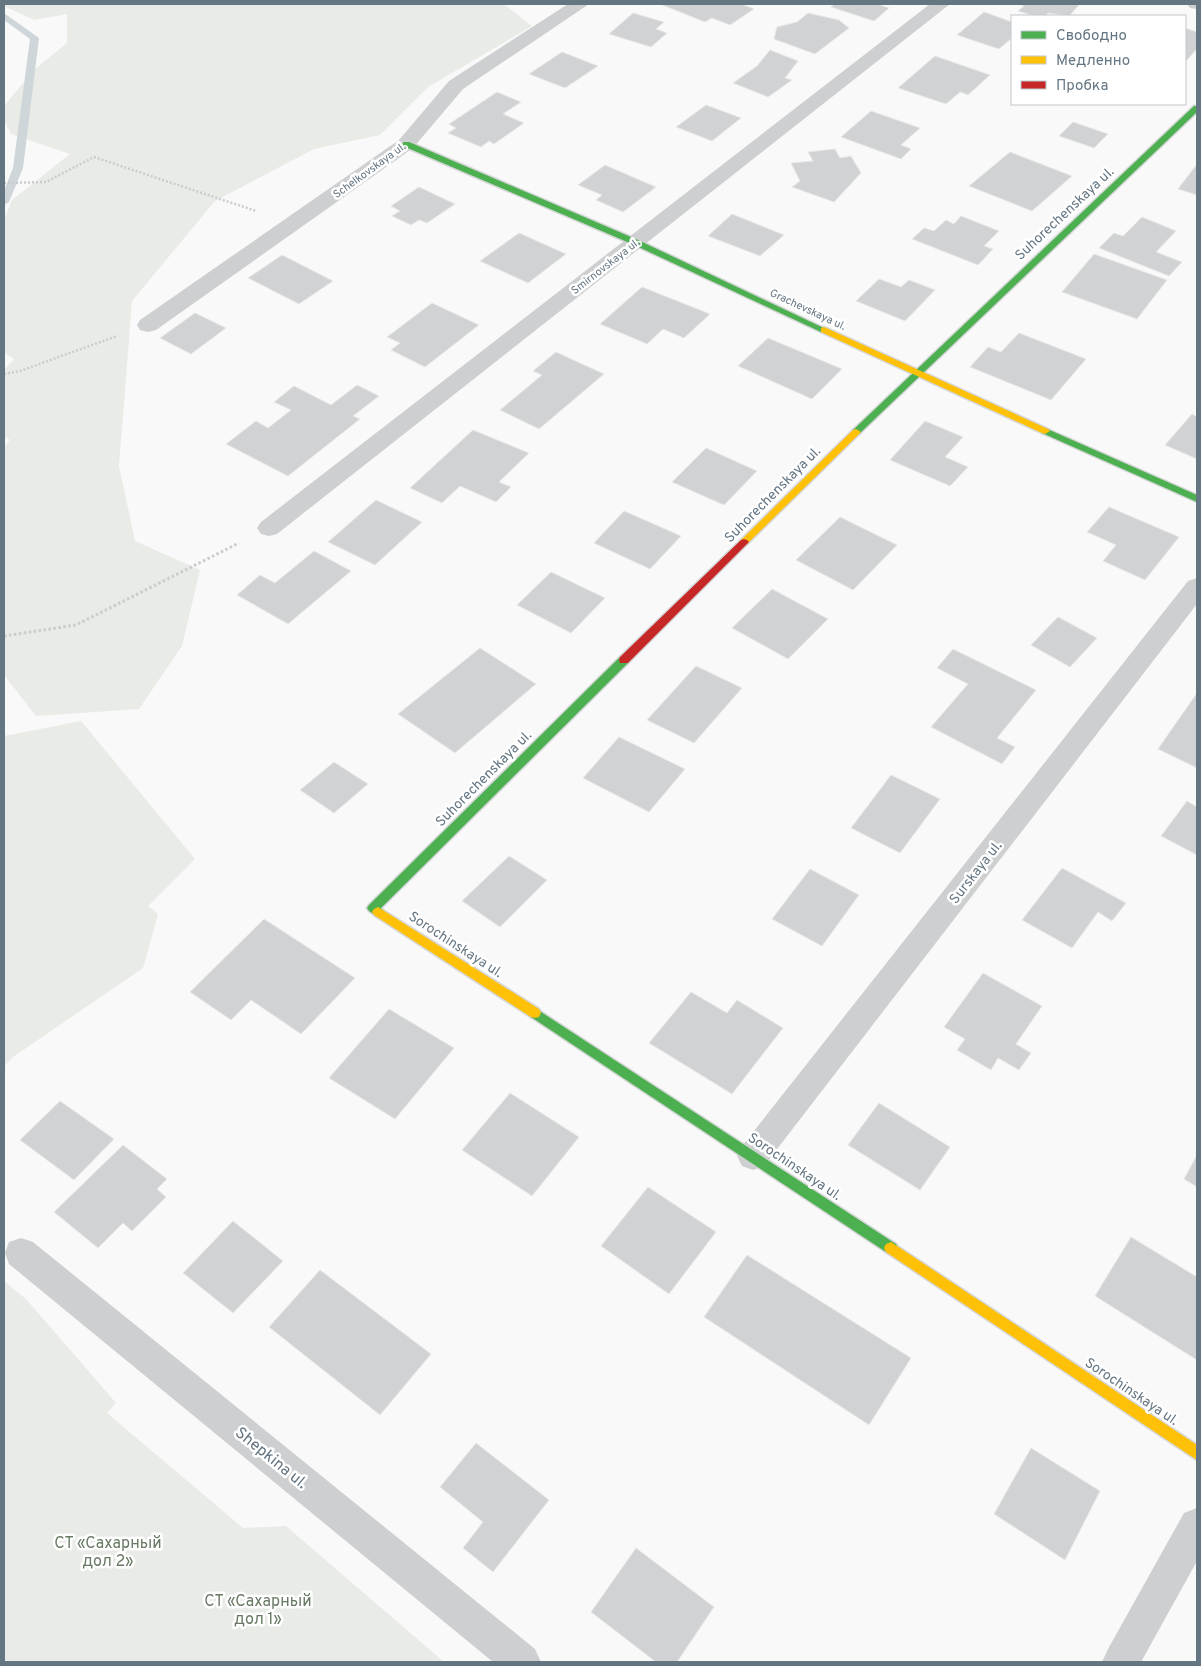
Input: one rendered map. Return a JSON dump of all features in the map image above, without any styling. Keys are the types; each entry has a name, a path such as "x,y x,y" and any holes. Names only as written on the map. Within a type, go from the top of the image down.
{"street":[{"name":"Schelkovskaya ul.","path":"148,325 406,144 456,85 580,4"},
{"name":"Smirnovskaya ul.","path":"269,528 941,4"},
{"name":"Suhorechenskaya ul.","path":"373,908 916,373 1197,108"},
{"name":"Grachevskaya ul.","path":"406,144 635,242 916,373 1197,499"},
{"name":"Surskaya ul.","path":"753,1156 1197,587"},
{"name":"Sorochinskaya ul.","path":"373,908 753,1156 1197,1453"},
{"name":"Shepkina ul.","path":"21,1253 522,1662"},
{"path":"1121,1662 1197,1526"}],"path":[{"path":"4,183 46,182 94,157 294,223"},
{"path":"4,374 20,371 148,325"},
{"path":"4,636 76,625 269,528"}],"green space":[{"path":"4,4 504,4 532,26 428,87 380,135 314,149 215,201 132,301 119,466 135,541 200,570 182,646 139,709 36,716 4,675 4,447 10,440 4,436 4,370 14,359 4,352 4,220 12,200 70,154 11,134 4,120 4,106 34,70 67,43 67,14 34,20 4,6"},
{"path":"81,721 195,859 148,906 158,914 143,968 13,1057 4,1066 4,736"},
{"name":"СТ «Сахарный дол 2»","path":"4,1281 26,1299 116,1403 107,1413 243,1528 286,1526 444,1662 4,1662"}],"building":[{"path":"660,4 741,4 754,9 730,25 712,18 705,22"},
{"path":"835,4 877,4 889,8 874,21 831,7"},
{"path":"1018,4 1080,4 1070,15 1048,13 1046,15 1031,15 1018,11 1024,6"},
{"path":"984,12 1011,22 1011,39 999,49 957,35"},
{"path":"633,13 664,22 656,29 667,33 651,47 609,34"},
{"path":"808,13 839,20 849,28 815,54 774,39 777,27 797,22"},
{"path":"1186,28 1197,32 1197,49 1186,61"},
{"path":"770,50 798,61 785,78 792,80 768,97 733,83 757,66"},
{"path":"562,52 598,66 565,88 529,74"},
{"path":"935,56 990,75 968,95 960,92 946,104 898,88"},
{"path":"497,92 521,102 503,114 524,123 494,144 489,141 481,147 448,133 456,128 449,124"},
{"path":"706,105 741,118 712,141 676,127"},
{"path":"871,111 920,128 901,145 911,149 901,159 841,137"},
{"path":"1073,122 1108,134 1094,148 1059,136"},
{"path":"835,149 840,158 851,156 861,173 834,202 792,187 800,181 791,163 813,161 808,152"},
{"path":"1010,152 1072,176 1032,211 969,186"},
{"path":"1197,164 1197,195 1178,189"},
{"path":"605,165 656,187 623,212 596,200 602,195 578,185"},
{"path":"419,187 455,204 427,223 419,220 411,225 392,216 400,211 391,206"},
{"path":"732,214 784,235 760,256 708,236"},
{"path":"961,216 999,231 984,246 993,249 978,265 912,239 924,228 934,231 946,220 954,224"},
{"path":"1142,217 1176,231 1156,252 1182,262 1169,276 1099,248 1114,233 1123,236"},
{"path":"519,233 566,254 528,283 480,261"},
{"path":"1094,254 1167,280 1137,319 1062,292"},
{"path":"282,255 333,281 299,304 248,278"},
{"path":"879,279 901,287 909,280 935,290 905,321 856,301"},
{"path":"642,287 710,314 684,338 663,329 647,344 600,324"},
{"path":"432,303 479,325 425,367 391,350 400,343 387,337"},
{"path":"195,313 226,328 191,354 160,338"},
{"path":"1019,333 1086,359 1051,400 970,367 988,347 1001,352"},
{"path":"768,338 842,369 812,399 738,366"},
{"path":"556,352 604,374 539,429 500,410 542,375 533,371"},
{"path":"357,385 379,396 353,416 360,419 288,476 226,444 256,421 268,428 291,410 274,402 294,386 331,405"},
{"path":"1192,414 1197,417 1197,459 1165,445"},
{"path":"925,421 963,437 945,457 968,467 950,486 890,460"},
{"path":"473,430 529,453 499,482 511,487 496,502 460,486 442,503 410,488"},
{"path":"706,448 757,471 724,505 672,482"},
{"path":"376,500 422,522 375,565 328,542"},
{"path":"1109,507 1179,537 1145,580 1103,561 1116,545 1087,532"},
{"path":"624,511 681,536 650,569 594,543"},
{"path":"840,517 897,545 853,590 796,560"},
{"path":"314,551 351,571 288,624 237,595 260,575 275,583"},
{"path":"551,572 605,598 571,633 517,605"},
{"path":"772,589 828,619 788,659 732,628"},
{"path":"1058,617 1097,638 1070,667 1031,645"},
{"path":"480,648 536,684 455,753 398,714"},
{"path":"953,649 1036,690 997,738 1015,747 1002,764 931,727 968,684 937,668"},
{"path":"696,666 742,688 694,743 647,720"},
{"path":"1197,693 1197,768 1158,749"},
{"path":"619,737 685,769 649,812 583,778"},
{"path":"334,762 368,784 334,813 300,790"},
{"path":"891,775 940,799 900,853 851,828"},
{"path":"1187,801 1197,807 1197,855 1161,836"},
{"path":"509,856 547,880 500,927 462,901"},
{"path":"1062,868 1126,903 1112,921 1098,912 1072,948 1022,920"},
{"path":"810,869 859,895 822,946 772,919"},
{"path":"264,919 355,978 301,1034 251,1000 231,1020 190,992"},
{"path":"983,973 1042,1006 1016,1044 1031,1053 1019,1070 998,1058 991,1070 957,1050 965,1039 944,1027"},
{"path":"691,992 727,1013 737,1000 783,1028 732,1094 649,1043"},
{"path":"389,1009 454,1048 395,1119 329,1078"},
{"path":"510,1093 579,1137 532,1196 462,1150"},
{"path":"60,1101 114,1139 74,1180 20,1140"},
{"path":"879,1103 950,1147 920,1190 848,1145"},
{"path":"123,1145 167,1179 157,1189 166,1197 132,1231 123,1223 98,1248 54,1212"},
{"path":"1197,1155 1197,1187 1184,1179"},
{"path":"648,1187 716,1232 669,1294 601,1246"},
{"path":"233,1221 283,1261 233,1313 183,1273"},
{"path":"1131,1237 1197,1277 1197,1360 1095,1296"},
{"path":"747,1255 911,1358 869,1425 704,1317"},
{"path":"320,1270 431,1354 380,1415 269,1327"},
{"path":"476,1443 549,1500 493,1572 463,1548 483,1522 440,1487"},
{"path":"1031,1448 1100,1491 1065,1560 994,1514"},
{"path":"636,1548 714,1607 677,1662 656,1662 591,1612"}],"waterway":[{"path":"4,16 35,38 18,168 4,202"}],"traffic: fast":[{"path":"856,432 1197,108"},
{"path":"406,144 635,242 824,330"},
{"path":"1045,431 1197,499"},
{"path":"378,912 373,908 624,660"},
{"path":"535,1013 891,1248"}],"traffic: slow":[{"path":"824,330 1045,431"},
{"path":"744,542 856,432"},
{"path":"378,912 535,1013"},
{"path":"891,1248 1197,1453"}],"traffic: jam":[{"path":"624,660 744,542"}],"park label":[{"name":"СТ «Сахарный дол 1»","path":"258,1609"}]}
